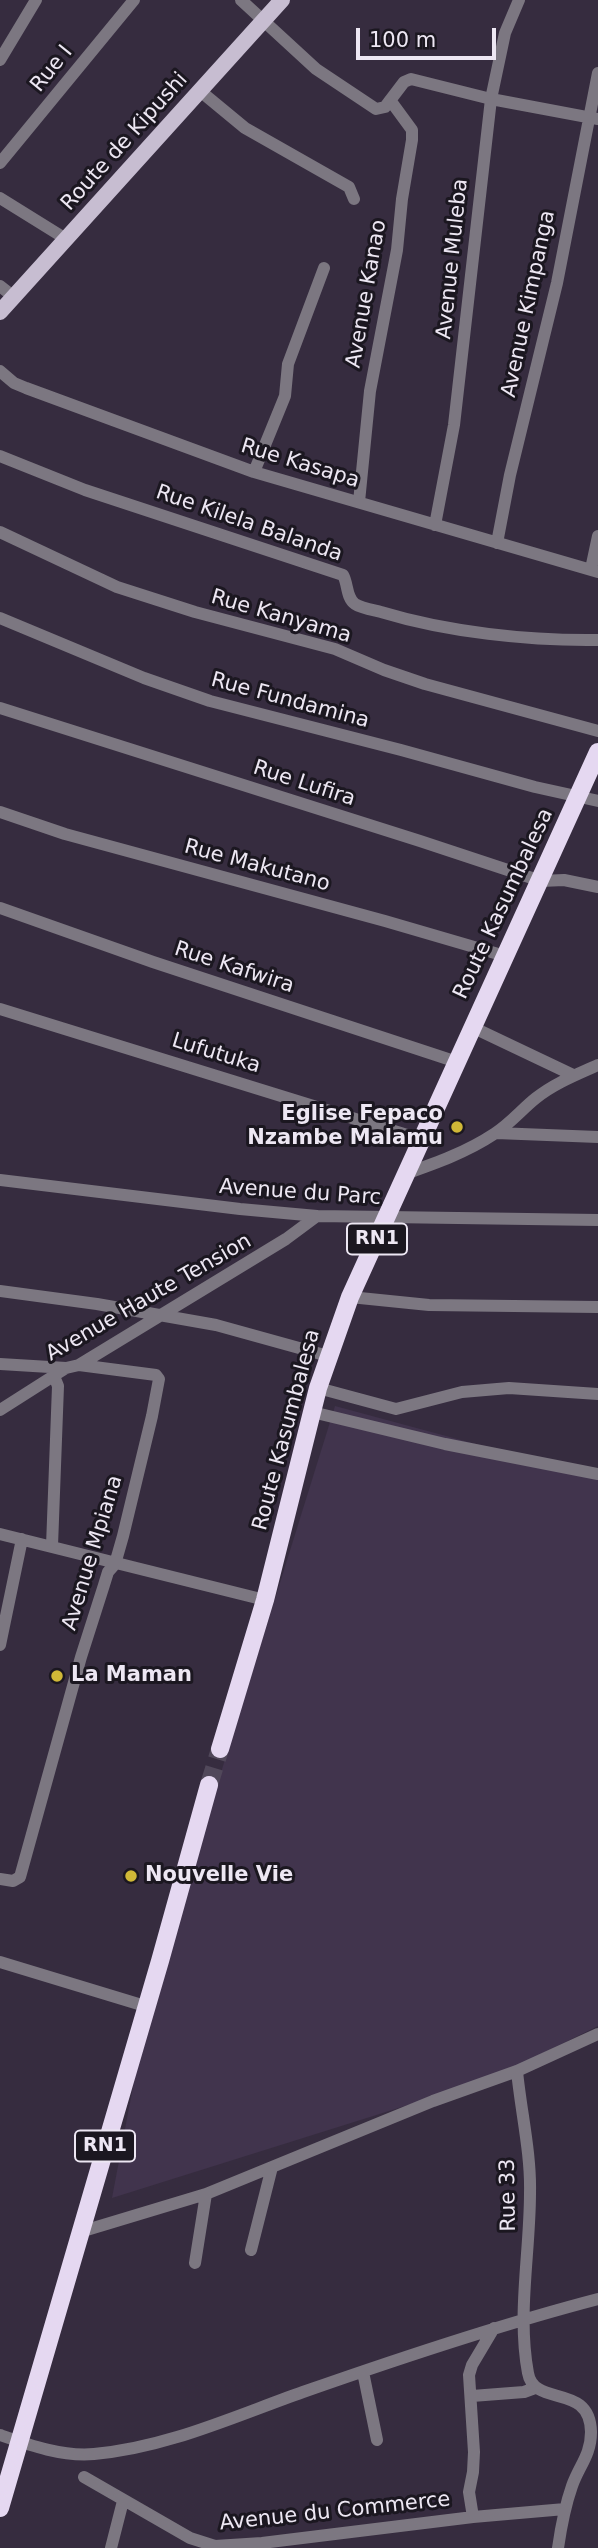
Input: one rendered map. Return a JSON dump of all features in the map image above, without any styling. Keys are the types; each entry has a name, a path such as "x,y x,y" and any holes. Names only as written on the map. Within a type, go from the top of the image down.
{"highway":[{"name":"Route Kasumbalesa","path":"219,1749 265,1600 318,1388 350,1297 598,752"},
{"name":"RN1","path":"2,2497 209,1785"}],"main road":[{"name":"Route de Kipushi","path":"0,312 282,0"}],"street":[{"path":"0,60 36,0"},
{"name":"Rue I","path":"0,163 134,0"},
{"path":"241,0 316,69 376,109 381,110 404,82 411,79 491,99 593,118"},
{"name":"Avenue Muleba","path":"435,525 454,425 491,99 505,33 519,0"},
{"name":"Avenue Kimpanga","path":"497,543 510,475 557,283 593,118 598,73"},
{"path":"199,90 245,128 349,187 354,198"},
{"name":"Avenue Kanao","path":"359,502 370,391 397,250 412,140 411,130 390,100"},
{"path":"0,198 66,239"},
{"path":"254,472 285,396 288,364 324,268"},
{"path":"0,286 14,297"},
{"name":"Rue Kasapa","path":"0,371 14,383 26,388 254,472 594,571"},
{"name":"Rue Kilela Balanda","path":"0,456 85,489 343,575 350,598 355,604 398,617 478,631 598,640"},
{"name":"Rue Kanyama","path":"0,532 117,587 195,612 335,649 384,670 435,687 598,731"},
{"path":"594,571 598,536"},
{"name":"Rue Fundamina","path":"0,618 144,678 210,701 578,798"},
{"name":"Rue Lufira","path":"0,708 541,881 564,880 598,887"},
{"path":"578,798 598,801"},
{"name":"Rue Makutano","path":"0,812 78,838 385,920 505,956"},
{"name":"Rue Kafwira","path":"0,908 153,962 457,1062"},
{"name":"Lufutuka","path":"0,1009 420,1139"},
{"path":"472,1027 578,1073 598,1071"},
{"path":"405,1174 445,1159 496,1133 536,1098 578,1073 598,1065"},
{"path":"496,1133 598,1137"},
{"name":"Avenue du Parc","path":"0,1180 317,1216 598,1220"},
{"name":"Avenue Haute Tension","path":"0,1410 286,1239 317,1216"},
{"path":"0,1291 97,1304 216,1325 328,1356"},
{"path":"350,1297 429,1305 598,1307"},
{"path":"0,1364 66,1370 58,1386 52,1546"},
{"name":"Avenue Mpiana","path":"0,1879 13,1881 20,1877 81,1657 108,1572 115,1564 159,1378 156,1375 66,1370"},
{"path":"318,1388 396,1409 462,1392 509,1388 598,1394"},
{"path":"312,1412 445,1444 598,1474"},
{"path":"0,1534 265,1600"},
{"path":"0,1645 22,1539"},
{"path":"0,1962 145,2006"},
{"path":"80,2232 206,2194 433,2101 517,2071 598,2034"},
{"name":"Rue 33","path":"517,2071 530,2190 523,2319 528,2372 535,2388"},
{"path":"251,2250 272,2166"},
{"path":"195,2263 206,2194"},
{"path":"0,2435 53,2451 91,2455 149,2445 494,2328 598,2299"},
{"path":"473,2517 469,2492 473,2472 470,2375 472,2365 494,2328"},
{"path":"363,2372 377,2440"},
{"path":"472,2396 524,2392 535,2388 544,2393 562,2395 580,2405 586,2412 591,2429 590,2445 565,2509 558,2548"},
{"name":"Avenue du Commerce","path":"85,2477 122,2501 202,2543 215,2546 261,2545 473,2517 565,2509"},
{"path":"111,2548 122,2501"}],"shaded area":[{"path":"335,1406 598,1477 598,2026 491,2079 112,2198 148,2007"}],"tunnel":[{"path":"209,1785 220,1749"}],"place":[{"name":"Eglise Fepaco Nzambe Malamu","path":"457,1127"},
{"name":"La Maman","path":"57,1676"},
{"name":"Nouvelle Vie","path":"131,1876"}]}
